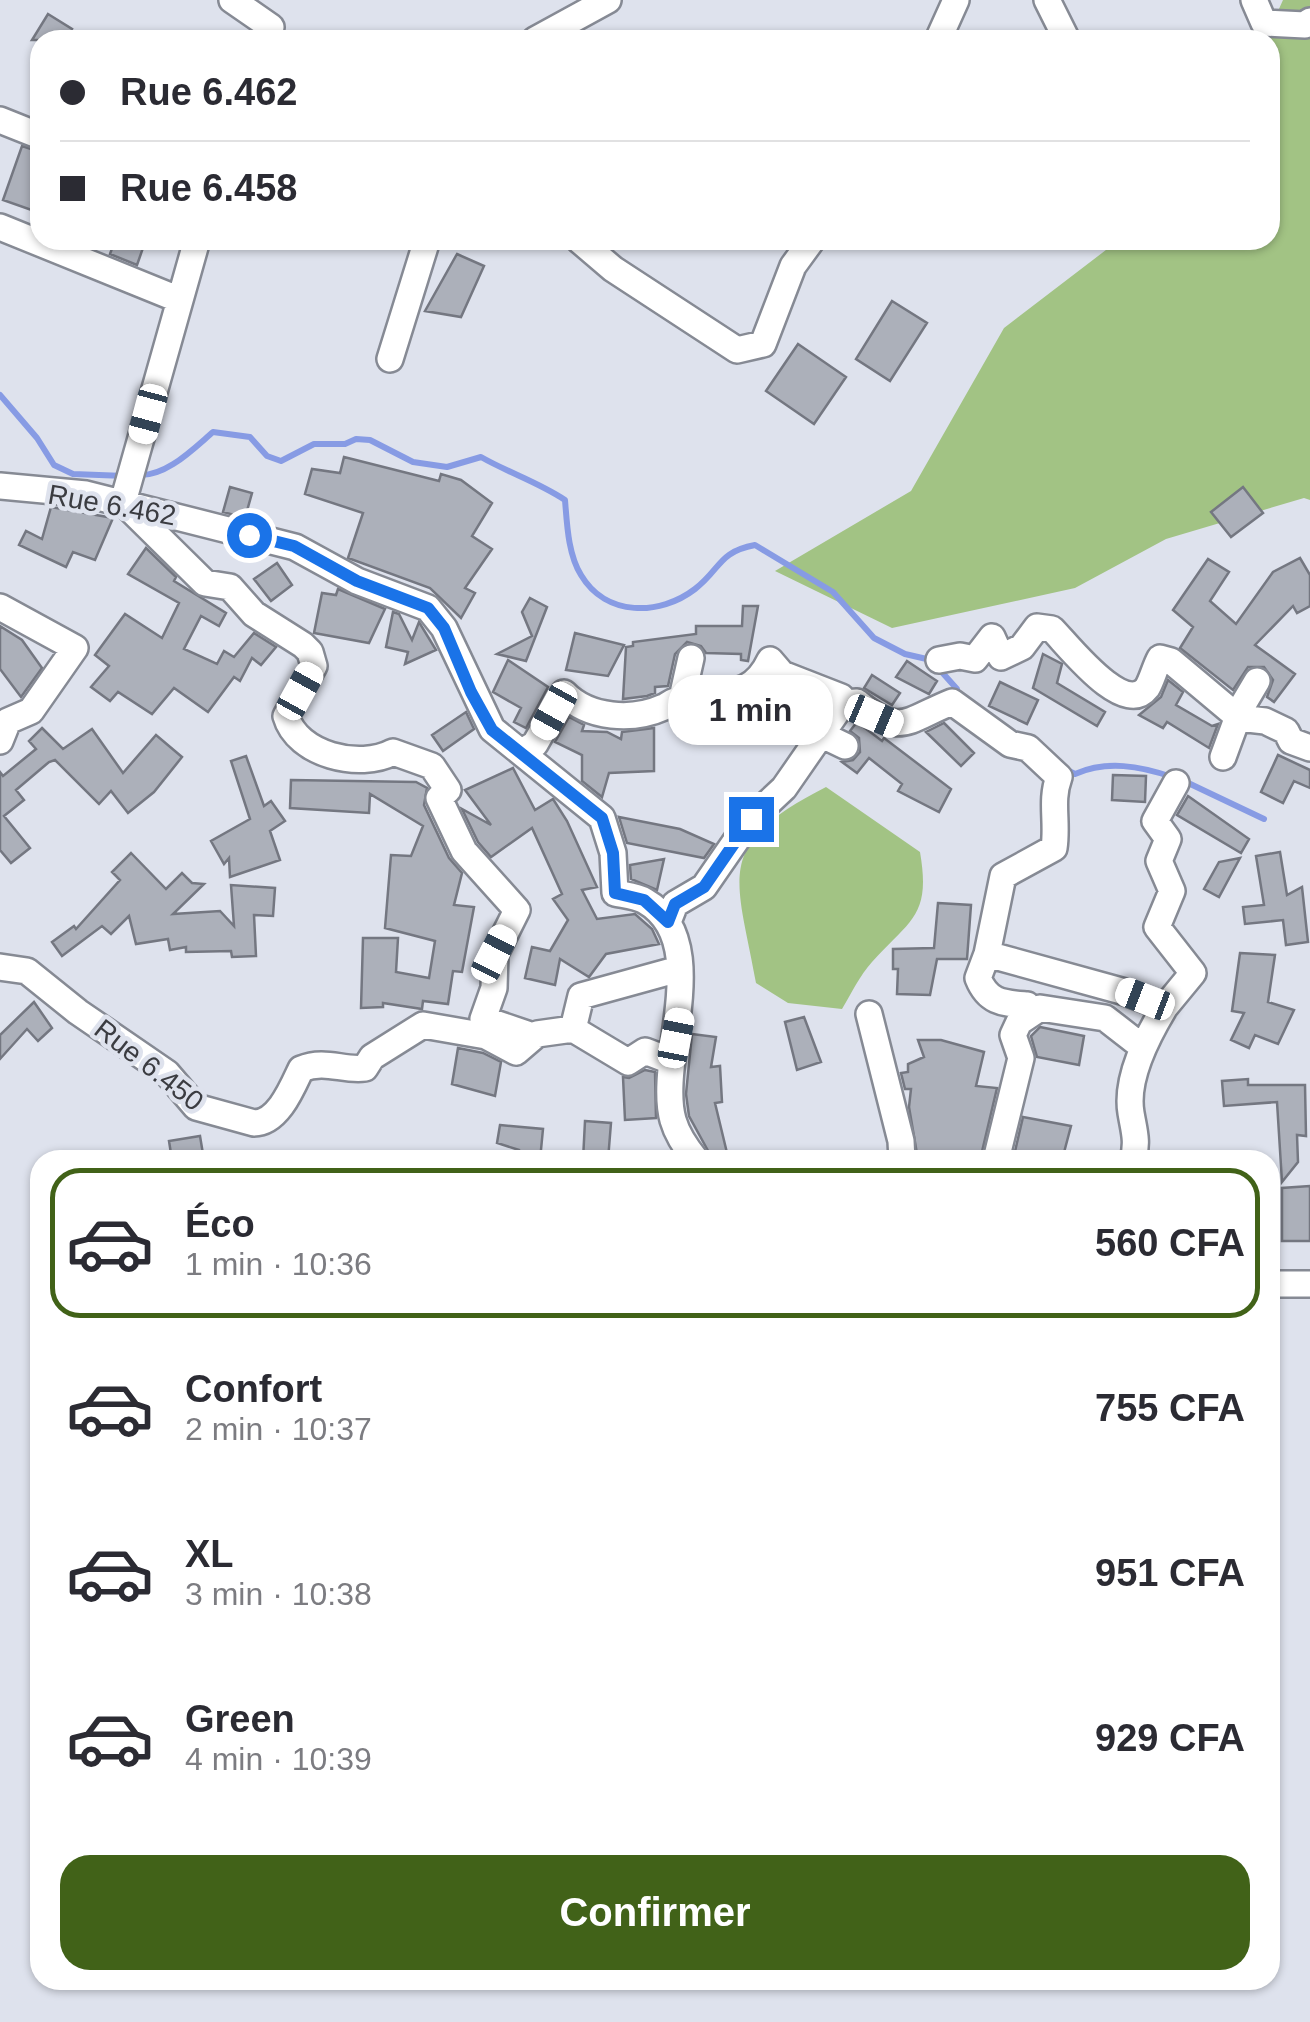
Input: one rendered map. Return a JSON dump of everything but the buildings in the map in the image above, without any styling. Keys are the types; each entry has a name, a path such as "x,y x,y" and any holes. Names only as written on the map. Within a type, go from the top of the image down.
{"street":[{"path":"232,0 270,30"},
{"path":"553,30 608,0"},
{"path":"942,30 956,0"},
{"path":"1254,0 1264,23 1310,22"},
{"path":"0,120 30,132"},
{"path":"0,228 30,240"},
{"path":"55,250 180,300"},
{"path":"194,250 123,502 206,583 230,587 254,614 310,652 314,666 286,716 298,736 329,756 366,760 393,752 432,766 448,790 438,798 464,851 517,910 494,954 494,988 483,1019 533,1036"},
{"path":"390,359 424,250"},
{"path":"589,250 612,270 737,350 763,344 794,266 805,250"},
{"name":"Rue 6.462","path":"0,486 86,494 294,546 357,581 428,608 444,628 492,730 602,818 613,853 615,893 644,900 668,922"},
{"path":"0,607 74,648 31,711 8,721 0,741"},
{"path":"939,660 960,656 975,659 992,638 1001,657 1022,647 1037,627 1052,629 1118,692 1131,696 1146,690 1160,658 1182,670 1239,718 1265,722 1286,731 1291,741 1310,748"},
{"path":"522,752 535,744 564,693 576,705 608,715 642,714 682,698 747,689 760,679 763,654 782,674 841,697 843,703"},
{"path":"682,698 691,658"},
{"path":"1224,757 1257,682"},
{"path":"690,1150 672,1119 671,1061 680,1015 679,969 668,922 675,904 704,887 751,819 784,788 843,703 856,702 896,726 910,724 952,702 1010,744 1028,748 1060,776 1051,798 1058,825 1054,848 1003,876 987,954 978,978 982,990 995,1002 1028,1005 1013,1035 1021,1058 998,1150"},
{"path":"820,734 845,746"},
{"path":"1136,1150 1138,1142 1131,1102 1142,1046 1165,1007 1193,972 1157,927 1172,891 1159,861 1168,839 1154,821 1176,783"},
{"path":"987,954 1165,1007"},
{"name":"Rue 6.450","path":"0,967 28,971 78,1012 167,1073 196,1107 261,1124 272,1115 302,1069 329,1063 346,1070 366,1068 372,1057 423,1025 486,1036 516,1052 533,1036 574,1030"},
{"path":"671,1061 645,1051 628,1062 574,1030 581,996 679,969"},
{"path":"1022,1020 1040,1008 1106,1018 1142,1046"},
{"path":"869,1014 901,1150"},
{"path":"1280,1284 1310,1284"}],"green space":[{"path":"1283,0 1310,0 1310,500 1304,498 1166,539 1075,588 892,628 775,571 911,491 1004,328 1106,250 1280,250 1280,30 1270,30"},
{"path":"826,787 920,852 923,873 923,890 915,915 868,967 842,1009 788,1003 756,983 740,888 741,866 749,846 765,827"}],"waterway":[{"path":"0,395 37,438 54,465 73,474 125,476"},
{"path":"138,475 169,467 213,432 250,437 267,456 281,461 314,444 345,444 356,439 370,440 413,462 447,467 481,457 565,500 573,558 581,575 604,599 634,608 666,604 695,589 734,552 755,545 833,592 874,638 905,654 931,660 957,689 957,696"},
{"path":"1065,769 1075,774 1099,767 1124,766 1172,777"},
{"path":"1184,781 1264,819"}],"route":[{"path":"249,535 294,546 357,581 428,608 454,647 471,692 492,730 602,818 613,853 615,893 644,900 668,922 675,904 704,887 751,819"}]}
